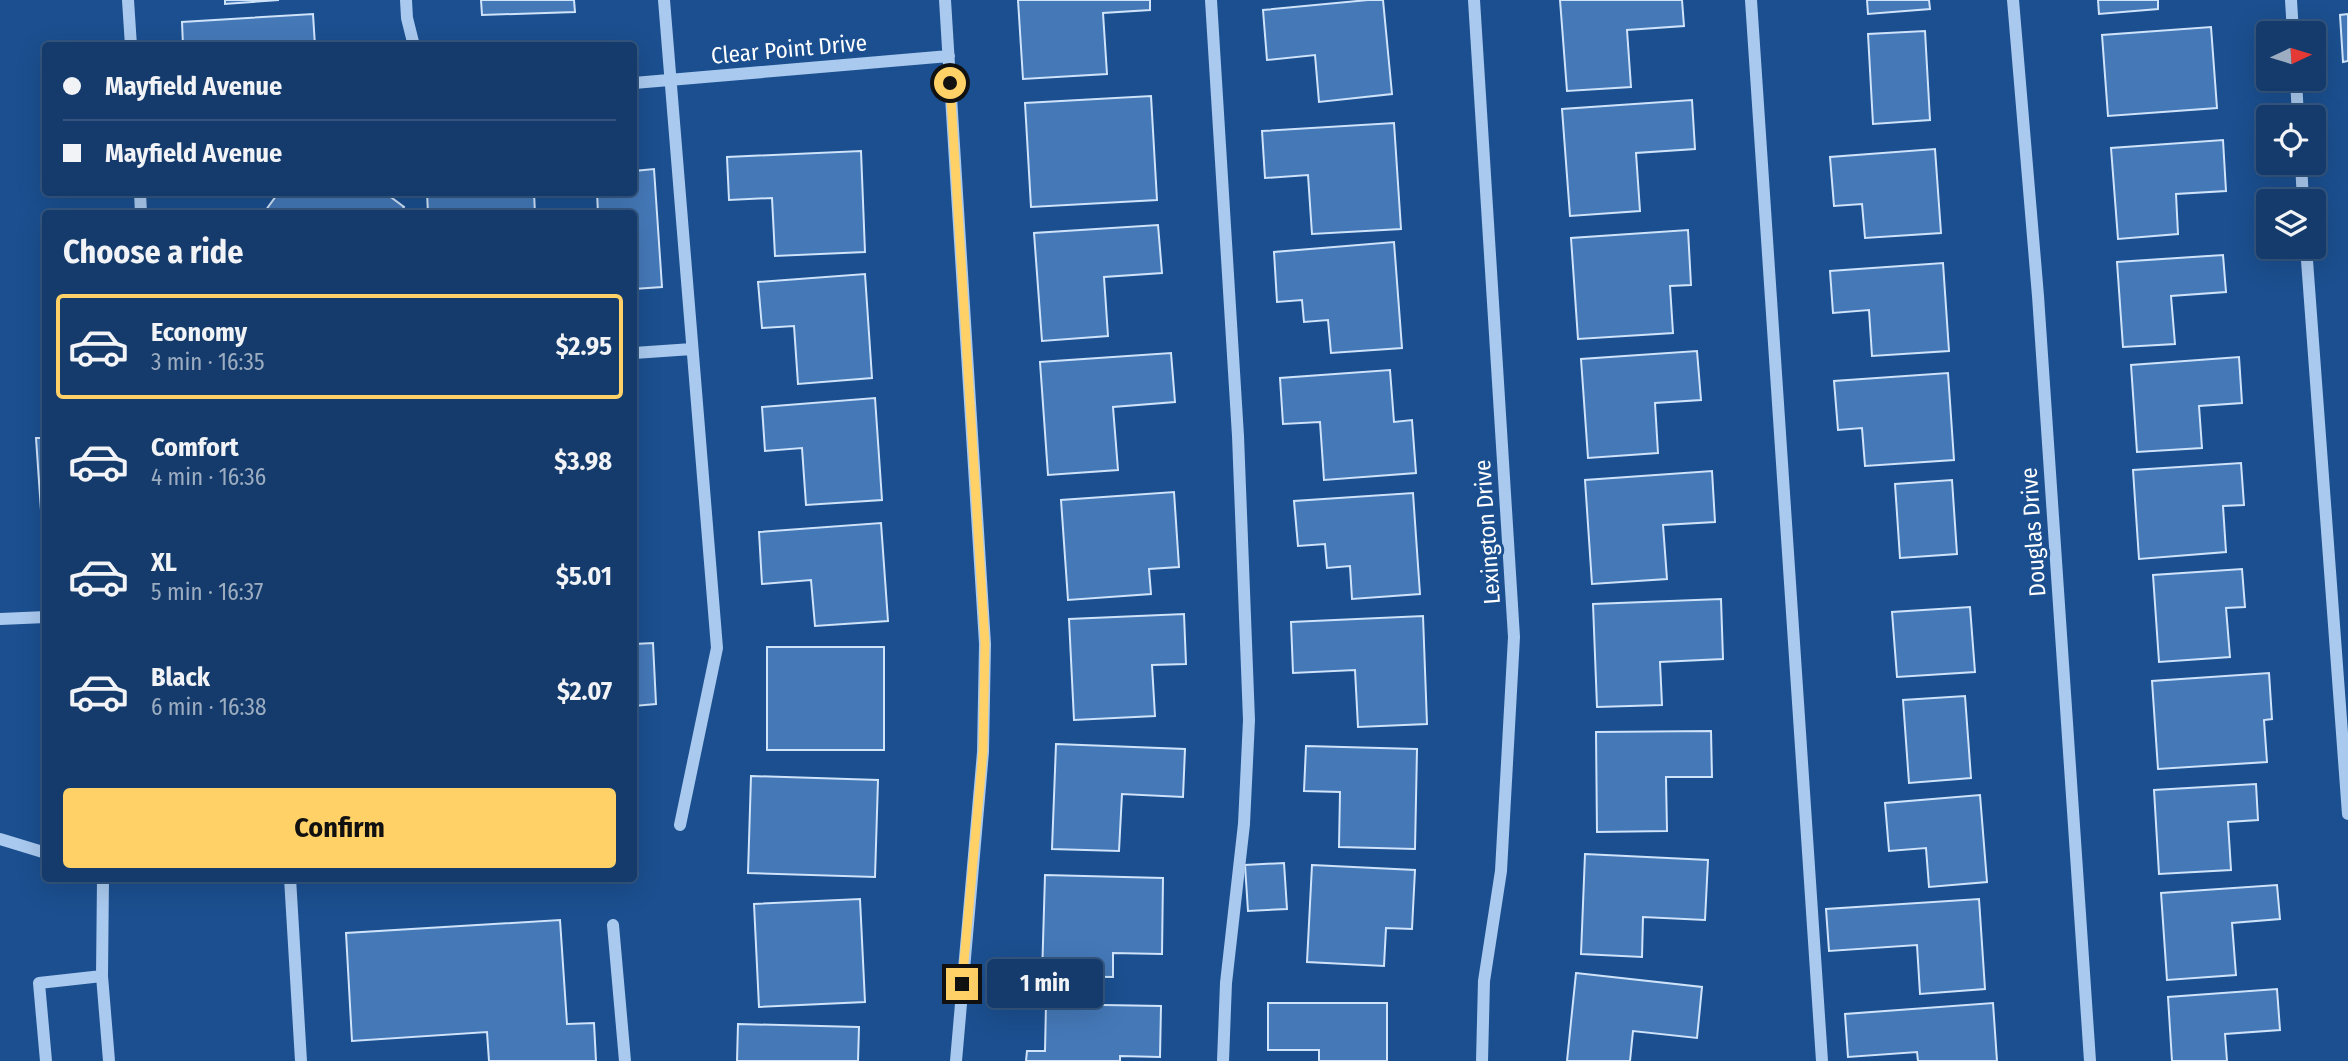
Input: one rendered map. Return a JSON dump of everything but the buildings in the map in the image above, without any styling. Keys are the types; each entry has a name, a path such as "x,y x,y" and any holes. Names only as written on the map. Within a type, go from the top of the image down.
{"street":[{"path":"128,0 131,42"},
{"path":"406,0 413,42"},
{"path":"664,0 717,648 680,825"},
{"path":"945,0 985,643 983,751 956,1061"},
{"path":"1211,0 1237,422 1249,720 1244,824 1226,983 1223,1061"},
{"name":"Lexington Drive","path":"1474,0 1514,637 1501,871 1484,981 1482,1061"},
{"path":"1751,0 1822,1061"},
{"name":"Douglas Drive","path":"2013,0 2039,310 2090,1061"},
{"path":"2291,0 2292,21"},
{"name":"Clear Point Drive","path":"637,83 949,56"},
{"path":"2307,259 2348,814"},
{"path":"637,353 692,349"},
{"path":"0,619 42,617"},
{"path":"0,839 42,852"},
{"path":"103,882 102,976 109,1061"},
{"path":"290,882 301,1061"},
{"path":"613,925 625,1061"},
{"path":"46,1061 39,983 102,976"}],"route":[{"path":"950,83 985,643 983,751 962,984"}]}
